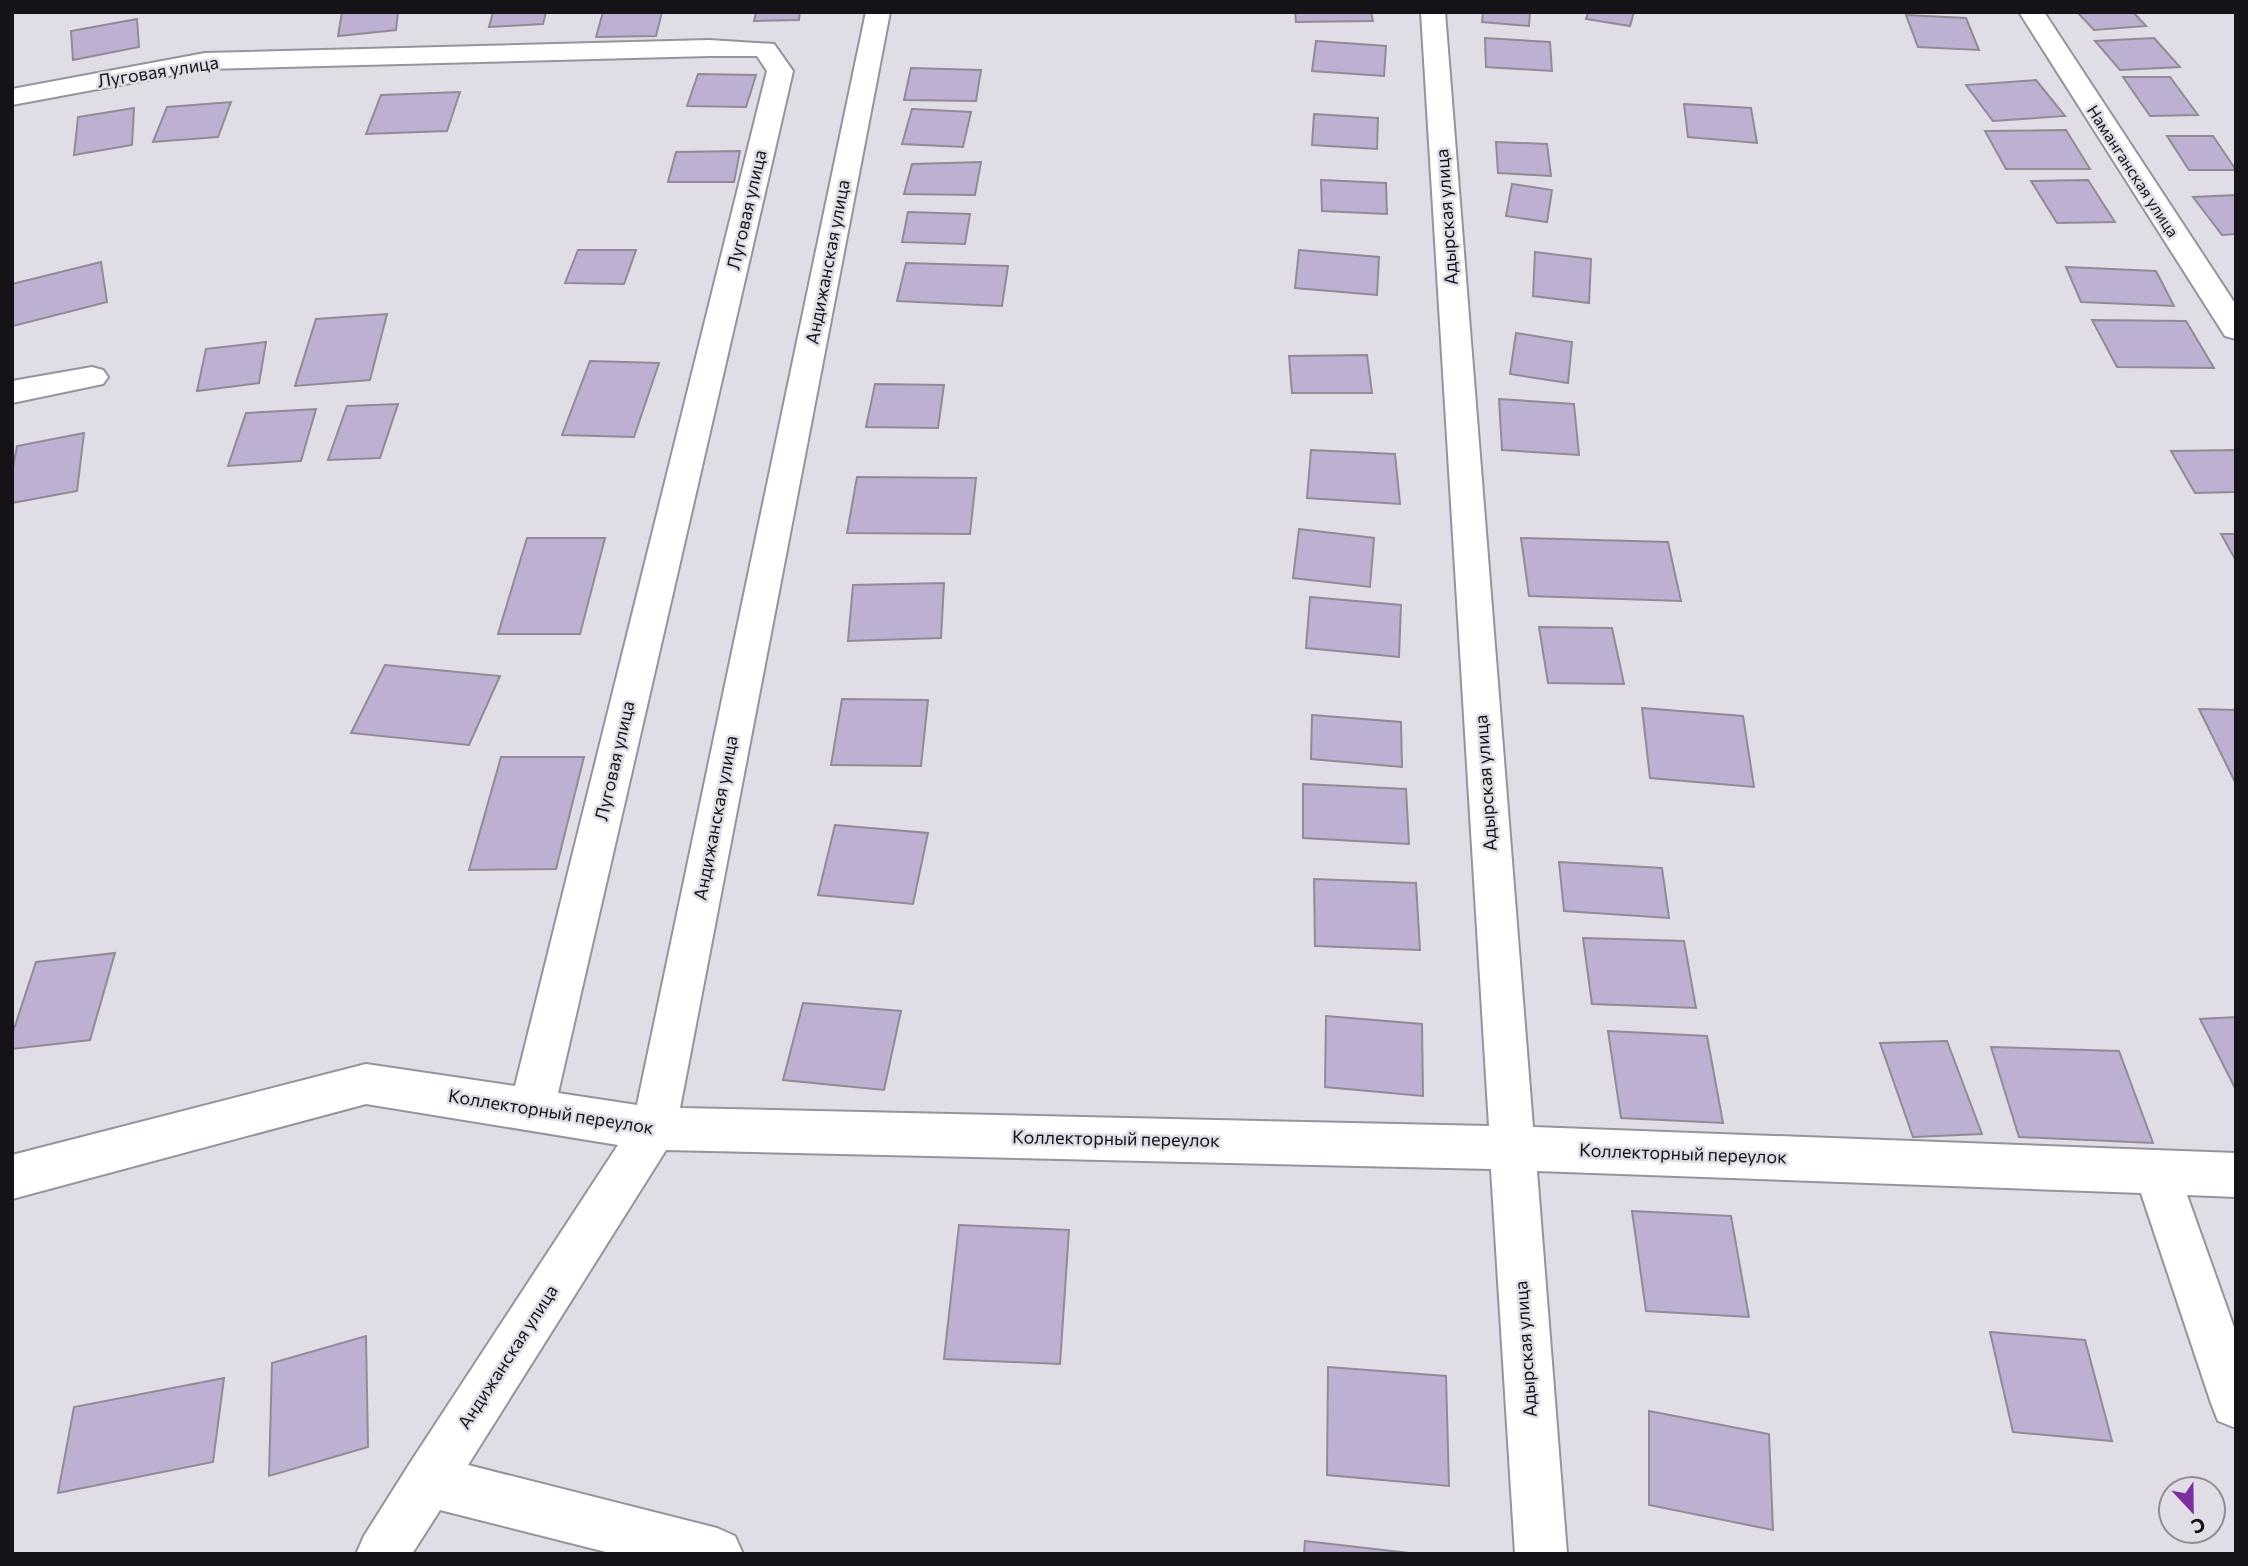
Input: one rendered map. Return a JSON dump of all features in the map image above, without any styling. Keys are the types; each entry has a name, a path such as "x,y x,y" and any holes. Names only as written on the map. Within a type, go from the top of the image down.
{"street":[{"name":"Андижанская улица","path":"382,1554 653,1129 878,12"},
{"name":"Адырская улица","path":"1433,12 1541,1554"},
{"name":"Наманганская улица","path":"2031,12 2236,329"},
{"name":"Луговая улица","path":"12,97 219,61 709,48 765,49 780,71 532,1109"},
{"path":"12,392 92,377"},
{"name":"Коллекторный переулок","path":"12,1177 366,1084 653,1129 1511,1148 2236,1175"},
{"path":"2156,1172 2236,1403"},
{"path":"428,1481 717,1554"}],"building":[{"path":"342,12 398,12 396,30 338,36"},
{"path":"493,12 546,12 543,24 489,27"},
{"path":"603,12 662,12 656,36 596,37"},
{"path":"756,12 800,12 799,20 754,21"},
{"path":"1295,12 1371,12 1373,21 1296,22"},
{"path":"1483,12 1530,12 1529,26 1482,22"},
{"path":"1588,12 1634,12 1630,26 1586,19"},
{"path":"2077,12 2133,12 2146,26 2094,30"},
{"path":"1906,15 1966,18 1979,50 1918,47"},
{"path":"137,19 139,47 73,60 71,31"},
{"path":"1485,38 1550,42 1552,71 1486,67"},
{"path":"2154,38 2180,67 2120,70 2095,41"},
{"path":"1316,41 1386,46 1384,76 1312,71"},
{"path":"911,68 981,70 976,101 904,100"},
{"path":"698,74 756,75 746,107 687,106"},
{"path":"2123,77 2170,77 2198,115 2150,116"},
{"path":"2036,80 2065,116 1993,121 1966,85"},
{"path":"460,92 447,131 366,134 381,95"},
{"path":"231,102 218,137 153,142 167,107"},
{"path":"1684,104 1751,108 1757,143 1688,137"},
{"path":"134,108 132,145 74,155 78,117"},
{"path":"912,109 971,112 963,147 902,144"},
{"path":"1314,114 1378,118 1377,149 1312,145"},
{"path":"2066,130 2090,169 2006,169 1985,131"},
{"path":"2167,136 2213,136 2236,170 2189,170"},
{"path":"1496,142 1547,144 1551,176 1498,173"},
{"path":"740,151 734,182 668,182 676,152"},
{"path":"981,162 975,195 904,194 912,164"},
{"path":"1321,180 1386,183 1387,214 1322,211"},
{"path":"2088,180 2115,222 2057,223 2031,181"},
{"path":"1512,184 1552,190 1547,222 1506,216"},
{"path":"2236,195 2236,234 2222,235 2193,197"},
{"path":"908,212 970,214 965,244 902,242"},
{"path":"578,250 636,250 624,284 565,283"},
{"path":"1299,250 1379,257 1377,295 1295,288"},
{"path":"1535,252 1591,259 1589,303 1533,296"},
{"path":"101,262 107,302 13,326 12,284"},
{"path":"906,263 1008,266 1002,306 897,301"},
{"path":"2066,267 2156,271 2174,306 2081,302"},
{"path":"387,314 370,380 295,386 316,319"},
{"path":"2092,320 2186,321 2214,368 2117,367"},
{"path":"1516,333 1572,342 1568,383 1510,374"},
{"path":"266,342 259,383 197,391 206,349"},
{"path":"1367,355 1372,393 1292,393 1289,356"},
{"path":"590,361 659,363 634,437 562,435"},
{"path":"875,384 944,385 938,428 866,427"},
{"path":"1499,399 1574,404 1579,455 1502,450"},
{"path":"398,404 380,458 328,460 347,406"},
{"path":"316,409 301,461 228,466 246,413"},
{"path":"84,433 77,491 12,503 12,473 17,446"},
{"path":"1311,450 1395,454 1400,504 1307,498"},
{"path":"2236,450 2236,492 2195,493 2171,451"},
{"path":"857,477 976,478 970,534 847,533"},
{"path":"1299,529 1374,538 1370,587 1293,578"},
{"path":"2221,534 2236,534 2236,561"},
{"path":"527,538 605,538 580,634 498,634"},
{"path":"1521,538 1668,542 1681,601 1529,596"},
{"path":"944,583 941,638 848,641 853,585"},
{"path":"1310,597 1401,605 1399,657 1306,648"},
{"path":"1539,627 1612,628 1624,684 1548,683"},
{"path":"385,665 500,676 469,745 351,733"},
{"path":"842,699 928,700 921,766 831,765"},
{"path":"1642,708 1743,716 1754,787 1650,778"},
{"path":"2199,709 2236,710 2236,782 2235,782"},
{"path":"1312,715 1401,722 1402,767 1311,759"},
{"path":"501,757 584,757 556,869 469,870"},
{"path":"1303,784 1406,789 1409,844 1303,838"},
{"path":"835,825 928,833 913,904 818,895"},
{"path":"1559,862 1662,868 1669,918 1564,911"},
{"path":"1314,879 1416,883 1420,950 1315,946"},
{"path":"1583,938 1684,941 1696,1008 1592,1004"},
{"path":"115,953 90,1040 12,1049 12,1035 36,962"},
{"path":"803,1003 901,1011 884,1090 783,1080"},
{"path":"1326,1016 1422,1024 1423,1096 1325,1087"},
{"path":"2236,1017 2236,1090 2200,1019"},
{"path":"1608,1031 1707,1036 1723,1123 1621,1118"},
{"path":"1947,1041 1982,1134 1913,1137 1880,1043"},
{"path":"1991,1047 2119,1051 2153,1143 2019,1137"},
{"path":"1632,1211 1731,1216 1749,1317 1646,1311"},
{"path":"959,1225 1069,1230 1060,1364 944,1359"},
{"path":"1990,1332 2085,1340 2112,1441 2013,1432"},
{"path":"366,1336 368,1447 269,1476 272,1363"},
{"path":"1328,1367 1446,1376 1449,1486 1327,1475"},
{"path":"224,1378 213,1462 58,1493 74,1407"},
{"path":"1649,1411 1769,1434 1773,1530 1649,1505"},
{"path":"1305,1541 1418,1554 1304,1554"}]}
